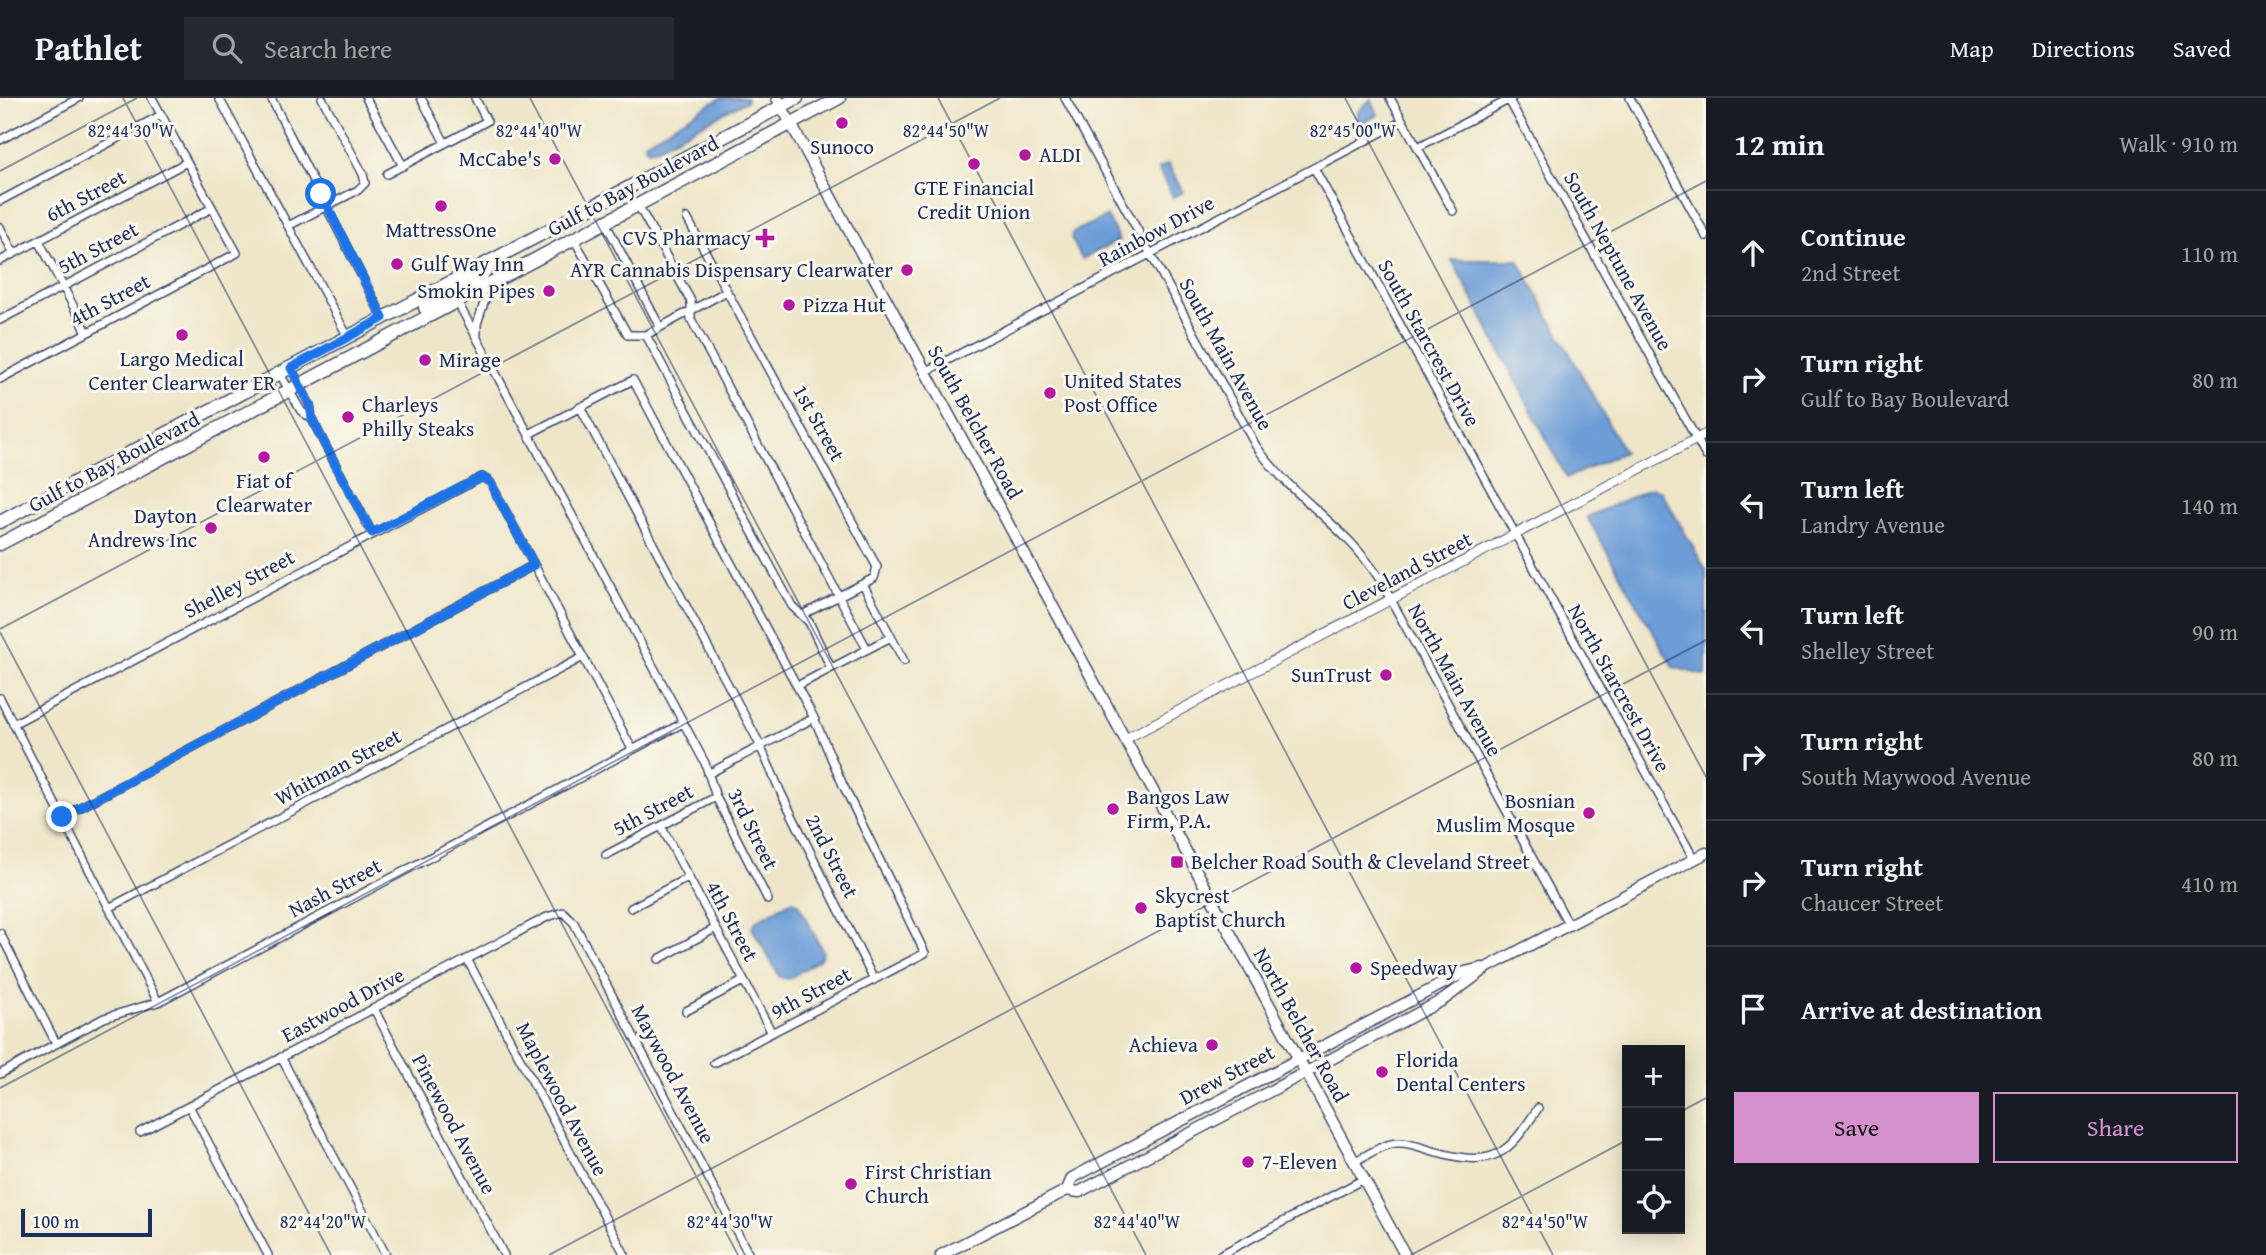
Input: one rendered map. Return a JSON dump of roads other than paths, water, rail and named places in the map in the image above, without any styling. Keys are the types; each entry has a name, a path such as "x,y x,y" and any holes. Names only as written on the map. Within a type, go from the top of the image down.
{"main road":[{"name":"Gulf to Bay Boulevard","path":"0,522 493,260 779,102 797,98"},
{"name":"Gulf to Bay Boulevard","path":"0,544 839,98"},
{"name":"South Belcher Road","path":"779,102 1125,739"},
{"path":"403,330 419,311 476,281 493,260"},
{"name":"North Belcher Road","path":"1125,739 1405,1255"},
{"name":"Drew Street","path":"941,1255 1067,1190 1079,1192 1443,1000 1488,967 1706,853"},
{"name":"Drew Street","path":"1067,1190 1072,1178 1465,972 1488,967"}],"street":[{"path":"0,140 79,98"},
{"path":"152,98 212,208"},
{"path":"219,98 348,337"},
{"path":"271,98 383,318"},
{"path":"288,226 358,190 365,183 363,174 322,98"},
{"path":"366,98 403,166"},
{"path":"421,98 445,143"},
{"path":"387,174 487,121 475,98"},
{"name":"South Main Avenue","path":"1065,98 1269,464 1286,485 1350,539 1391,599"},
{"path":"1390,98 1453,211"},
{"path":"1630,98 1706,236"},
{"path":"1418,147 1511,99"},
{"name":"South Neptune Avenue","path":"1511,99 1706,456"},
{"path":"0,201 161,115"},
{"name":"Rainbow Drive","path":"925,372 1403,121"},
{"name":"6th Street","path":"0,261 187,162"},
{"name":"South Starcrest Drive","path":"1314,168 1514,534"},
{"path":"638,205 691,301 691,319 867,649"},
{"name":"4th Street","path":"0,379 237,253 212,208"},
{"name":"5th Street","path":"0,320 212,208"},
{"name":"1st Street","path":"687,218 877,567 878,573 863,584"},
{"path":"605,222 660,327"},
{"path":"0,227 14,254"},
{"path":"573,239 628,335 646,335 727,290"},
{"path":"39,241 87,332"},
{"path":"477,336 477,324 485,300 479,289"},
{"name":"3rd Street","path":"457,301 683,723 716,797 768,900"},
{"path":"646,335 792,606 809,622 831,668"},
{"path":"285,371 302,411 312,419"},
{"path":"285,371 294,387 310,405 312,419 372,533"},
{"path":"529,434 633,380 814,718 708,774"},
{"name":"2nd Street","path":"580,407 760,746 874,980"},
{"name":"Cleveland Street","path":"1125,739 1706,434"},
{"name":"Shelley Street","path":"13,724 482,477 490,482 534,565"},
{"name":"North Starcrest Drive","path":"1514,534 1694,859"},
{"path":"62,817 534,565 632,749"},
{"path":"802,615 863,584 904,661"},
{"name":"North Main Avenue","path":"1391,599 1569,925"},
{"path":"797,686 891,637"},
{"name":"Whitman Street","path":"109,908 583,657"},
{"path":"0,698 158,1002"},
{"name":"9th Street","path":"714,1063 925,953 843,785 814,718"},
{"name":"Nash Street","path":"0,1074 104,1018 158,1002 683,723"},
{"name":"5th Street","path":"606,855 716,797"},
{"name":"4th Street","path":"661,826 772,1033"},
{"path":"631,908 689,877"},
{"name":"Eastwood Drive","path":"140,1132 547,917 563,912"},
{"name":"Maywood Avenue","path":"563,912 573,923 750,1255"},
{"path":"659,959 716,928"},
{"path":"0,933 56,1043"},
{"name":"Maplewood Avenue","path":"467,959 625,1255"},
{"path":"686,1011 743,981"},
{"name":"Pinewood Avenue","path":"374,1009 504,1255"},
{"path":"281,1058 386,1255"},
{"path":"189,1106 268,1255"},
{"path":"1354,1161 1391,1144 1401,1143 1460,1158 1492,1158 1513,1146 1538,1108"},
{"path":"1220,1255 1364,1179"}],"water":[{"path":"721,98 747,98 747,101 660,146 649,150 646,147 645,143 650,139"},
{"path":"1371,99 1378,115 1357,125 1358,112"},
{"path":"1168,164 1183,192 1173,197 1158,169"},
{"path":"1107,216 1119,240 1082,259 1071,238 1073,232"},
{"path":"1452,260 1518,260 1624,452 1567,478"},
{"path":"1651,488 1661,491 1706,570 1706,676 1673,667 1587,517"},
{"path":"792,901 798,903 823,952 820,959 788,979 780,977 752,928 756,921"}],"place":[{"name":"Sunoco","path":"842,123"},
{"name":"ALDI","path":"1025,155"},
{"name":"McCabe's","path":"555,159"},
{"name":"GTE Financial Credit Union","path":"974,164"},
{"name":"MattressOne","path":"441,206"},
{"name":"CVS Pharmacy","path":"765,238"},
{"name":"Gulf Way Inn","path":"397,264"},
{"name":"AYR Cannabis Dispensary Clearwater","path":"907,270"},
{"name":"Smokin Pipes","path":"549,291"},
{"name":"Pizza Hut","path":"789,305"},
{"name":"Largo Medical Center Clearwater ER","path":"182,335"},
{"name":"Mirage","path":"425,360"},
{"name":"United States Post Office","path":"1050,393"},
{"name":"Charleys Philly Steaks","path":"348,417"},
{"name":"Fiat of Clearwater","path":"264,457"},
{"name":"Dayton Andrews Inc","path":"211,528"},
{"name":"SunTrust","path":"1386,675"},
{"name":"Bangos Law Firm, P.A.","path":"1113,809"},
{"name":"Bosnian Muslim Mosque","path":"1589,813"},
{"name":"Belcher Road South & Cleveland Street","path":"1177,862"},
{"name":"Skycrest Baptist Church","path":"1141,908"},
{"name":"Speedway","path":"1356,968"},
{"name":"Achieva","path":"1212,1045"},
{"name":"Florida Dental Centers","path":"1382,1072"},
{"name":"7-Eleven","path":"1248,1162"},
{"name":"First Christian Church","path":"851,1184"}]}
